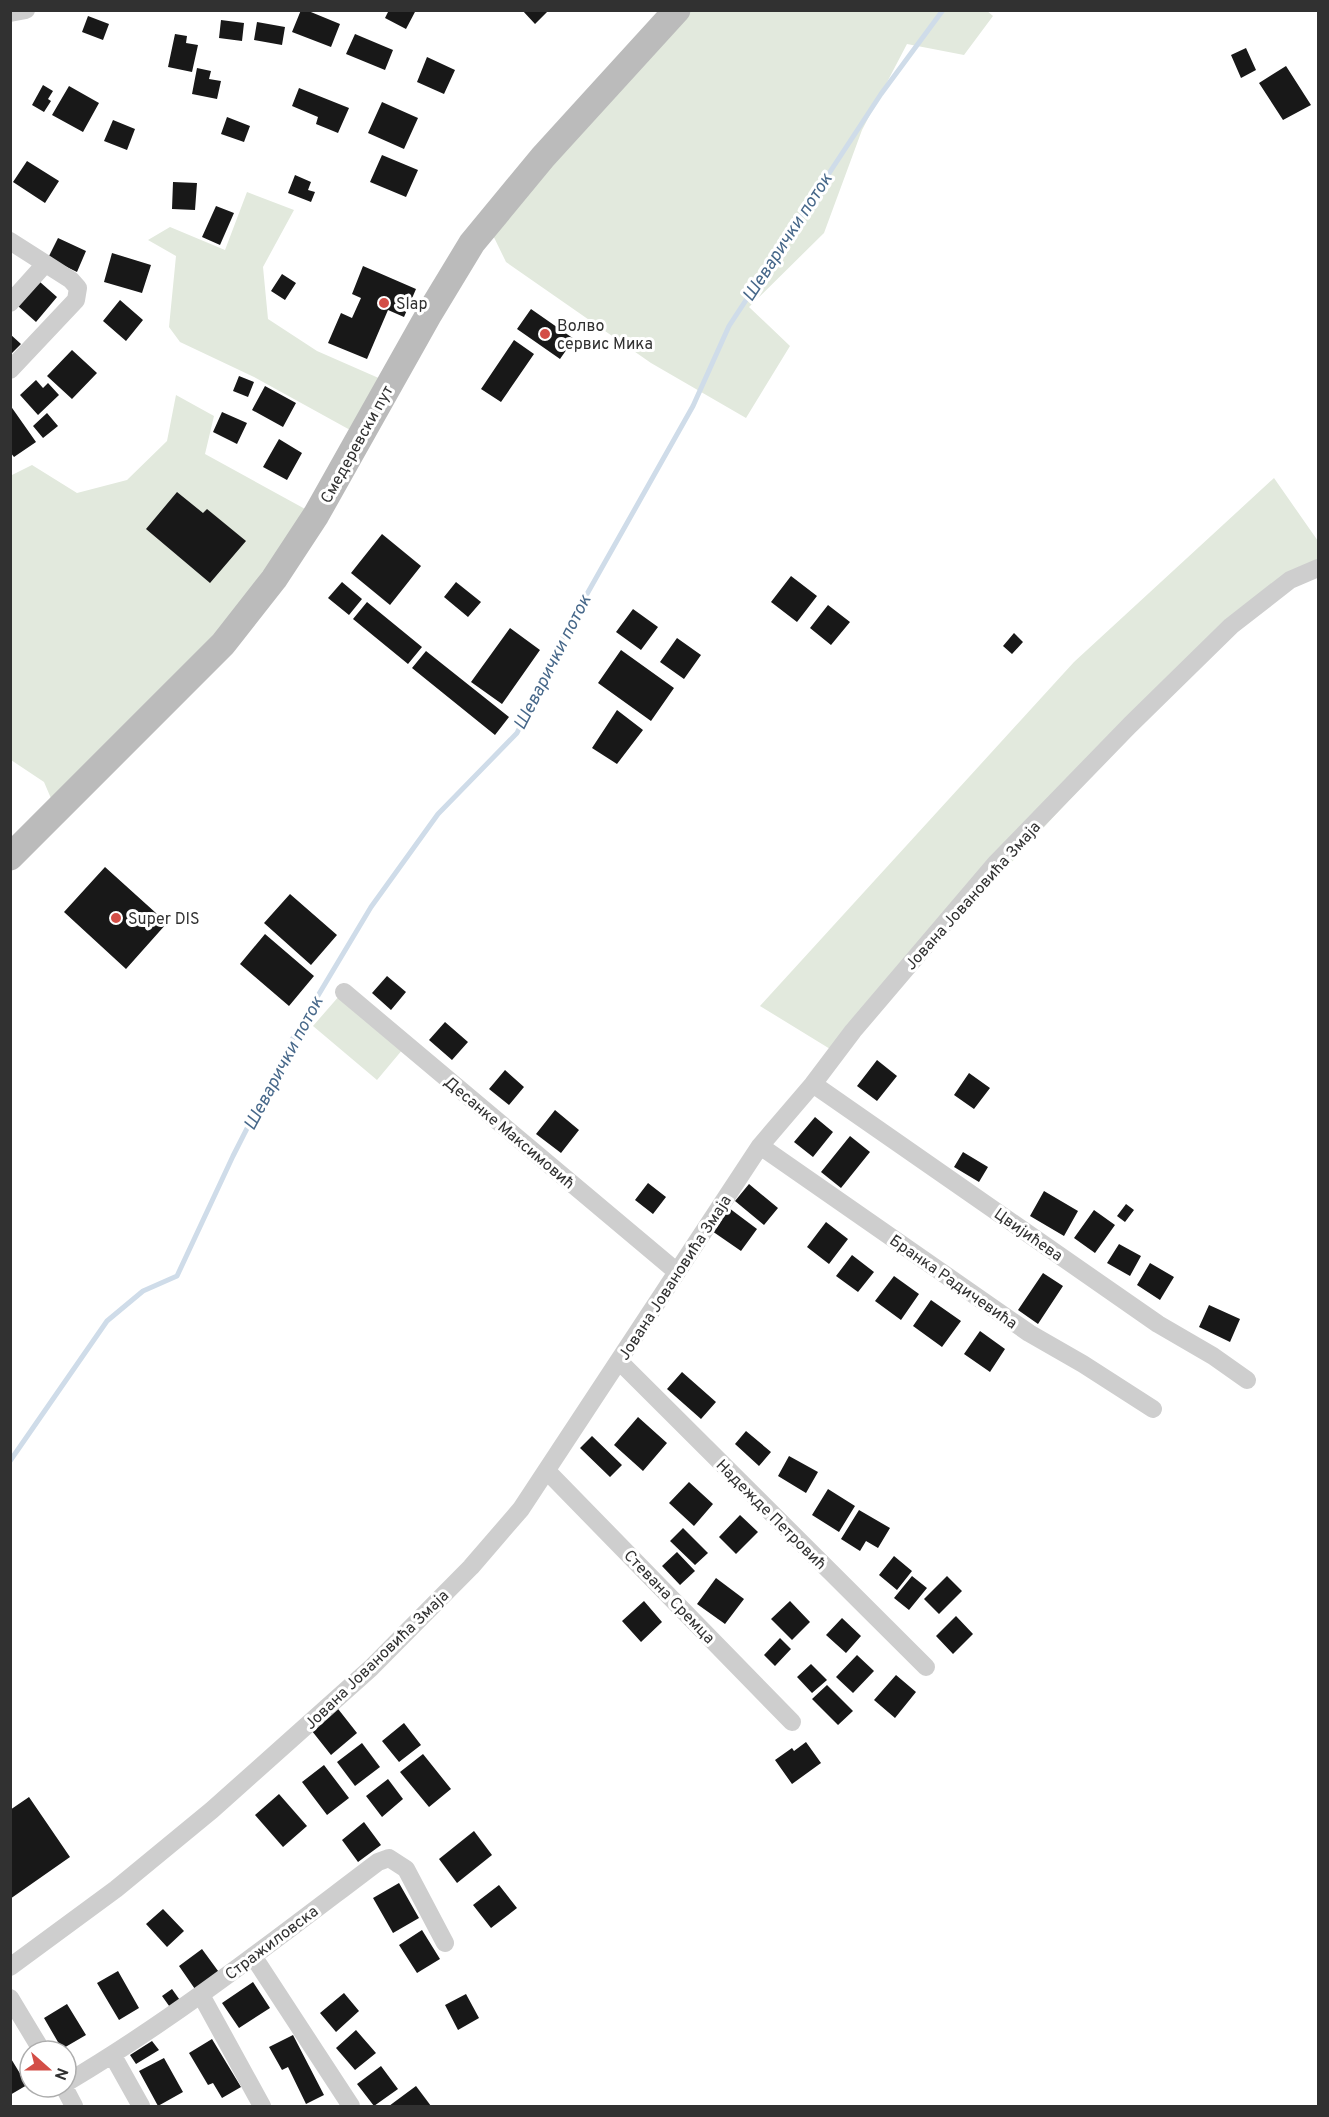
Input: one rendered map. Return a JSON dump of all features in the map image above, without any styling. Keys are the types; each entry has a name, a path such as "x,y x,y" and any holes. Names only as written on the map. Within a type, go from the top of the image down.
{"main road":[{"name":"Смедеревски пут","path":"10,857 223,644 253,607 316,515 429,314 472,243 543,157 677,10"}],"street":[{"path":"10,13 26,10"},
{"path":"10,241 78,288 76,300 10,370"},
{"path":"10,303 45,264"},
{"name":"Јована Јовановића Змаја","path":"10,1967 122,1885 212,1810 371,1668 507,1528 548,1471 760,1146 813,1084 853,1031 995,864 1130,725 1231,626 1290,580 1318,568"},
{"name":"Десанке Максимовић","path":"344,992 677,1272"},
{"name":"Цвијићева","path":"813,1084 1158,1324 1213,1356 1247,1380"},
{"name":"Бранка Радичевића","path":"760,1146 1029,1333 1153,1409"},
{"name":"Надежде Петровић","path":"619,1361 926,1667"},
{"name":"Стевана Сремца","path":"548,1471 792,1722"},
{"name":"Стражиловска","path":"78,2077 201,1995 378,1862 389,1858 406,1869 445,1943"},
{"path":"253,1956 351,2106"},
{"path":"201,1995 262,2106"},
{"path":"10,1998 35,2039"},
{"path":"112,2055 141,2106"}],"shaded area":[{"path":"986,10 993,16 964,55 907,44 862,130 824,233 749,307 790,346 746,418 651,363 506,262 487,223 660,11"},
{"path":"247,192 294,210 263,267 268,319 317,351 390,383 361,436 254,377 180,342 169,327 176,256 148,240 170,227 225,250"},
{"path":"176,395 214,416 205,454 316,515 293,552 56,810 44,782 11,760 10,476 32,465 77,493 127,480 167,441"},
{"path":"1274,478 1318,541 1318,571 1231,626 835,1052 760,1006 1074,662"},
{"path":"340,995 403,1049 377,1080 313,1026"}],"building":[{"path":"301,10 340,24 331,47 292,32"},
{"path":"389,10 416,10 406,29 385,18"},
{"path":"522,10 549,10 535,24"},
{"path":"88,16 109,24 103,40 82,32"},
{"path":"221,20 244,23 242,41 219,38"},
{"path":"257,22 285,27 282,45 254,40"},
{"path":"175,34 187,36 186,43 198,45 192,72 168,67"},
{"path":"355,34 393,50 385,70 346,54"},
{"path":"1246,48 1256,70 1241,78 1231,55"},
{"path":"427,57 455,70 444,94 417,82"},
{"path":"1286,66 1311,105 1283,120 1259,83"},
{"path":"197,68 211,71 209,79 221,81 217,99 192,94"},
{"path":"43,85 53,91 48,99 51,101 44,112 32,105"},
{"path":"69,86 99,103 83,132 52,115"},
{"path":"299,88 349,108 338,133 316,124 318,117 292,106"},
{"path":"382,102 418,118 404,149 368,133"},
{"path":"227,117 250,126 244,142 221,134"},
{"path":"113,120 135,129 127,150 104,141"},
{"path":"382,155 418,170 406,197 370,182"},
{"path":"27,161 59,181 45,203 13,182"},
{"path":"295,175 311,182 308,190 315,192 311,202 288,193"},
{"path":"173,182 197,183 195,210 172,209"},
{"path":"216,206 234,213 220,245 202,237"},
{"path":"58,238 86,251 77,272 48,258"},
{"path":"112,253 151,265 142,293 104,282"},
{"name":"Slap","path":"363,266 416,289 404,317 388,310 367,359 328,343 341,313 352,318 361,298 352,294"},
{"path":"282,274 296,283 285,300 271,291"},
{"path":"40,282 57,297 36,322 18,306"},
{"path":"120,300 143,320 126,341 103,321"},
{"name":"Волво сервис Мика","path":"531,309 574,339 560,359 517,329"},
{"path":"10,334 21,344 10,355"},
{"path":"514,340 534,354 501,402 481,389"},
{"path":"72,350 97,373 72,399 47,376"},
{"path":"239,376 254,382 248,397 233,391"},
{"path":"36,380 43,388 48,383 59,395 38,415 20,395"},
{"path":"265,386 296,403 283,427 252,410"},
{"path":"10,405 36,442 14,457 10,452"},
{"path":"222,412 247,423 237,444 213,432"},
{"path":"47,413 58,426 43,438 33,426"},
{"path":"279,439 302,453 287,480 263,467"},
{"path":"177,492 203,513 207,509 246,541 210,583 146,529"},
{"path":"382,534 421,566 390,605 351,573"},
{"path":"791,576 817,596 797,622 771,602"},
{"path":"342,582 362,599 349,615 328,598"},
{"path":"456,582 481,602 468,617 444,597"},
{"path":"367,602 422,647 408,664 353,619"},
{"path":"828,605 850,622 831,645 810,628"},
{"path":"633,609 658,627 641,650 616,632"},
{"path":"510,628 540,650 502,704 471,682"},
{"path":"1014,633 1023,642 1012,654 1003,646"},
{"path":"677,638 701,655 684,679 660,662"},
{"path":"621,650 674,688 651,721 598,683"},
{"path":"426,651 509,717 495,735 412,668"},
{"path":"617,710 643,730 617,764 592,748"},
{"name":"Super DIS","path":"105,867 167,923 126,969 64,912"},
{"path":"290,894 337,935 311,965 264,923"},
{"path":"265,934 314,976 289,1006 240,964"},
{"path":"387,976 406,992 391,1010 372,993"},
{"path":"445,1022 468,1042 452,1060 429,1040"},
{"path":"877,1060 897,1076 877,1101 857,1086"},
{"path":"505,1070 524,1087 509,1105 489,1089"},
{"path":"969,1073 990,1088 974,1109 954,1095"},
{"path":"555,1110 579,1130 561,1153 536,1134"},
{"path":"815,1117 833,1132 813,1157 794,1142"},
{"path":"850,1136 870,1152 841,1188 821,1172"},
{"path":"963,1152 988,1167 979,1182 954,1167"},
{"path":"648,1183 666,1197 653,1214 635,1200"},
{"path":"749,1184 778,1208 764,1225 735,1201"},
{"path":"1044,1191 1078,1211 1064,1236 1030,1216"},
{"path":"1126,1204 1134,1210 1125,1222 1117,1216"},
{"path":"729,1208 757,1229 741,1251 712,1231"},
{"path":"1094,1210 1115,1225 1095,1253 1074,1238"},
{"path":"826,1222 848,1239 829,1264 807,1247"},
{"path":"1119,1244 1141,1256 1130,1276 1107,1263"},
{"path":"852,1255 874,1272 858,1292 836,1276"},
{"path":"1150,1263 1174,1277 1160,1300 1137,1285"},
{"path":"1043,1273 1063,1286 1038,1324 1018,1310"},
{"path":"894,1276 919,1294 901,1320 875,1301"},
{"path":"931,1300 961,1321 942,1347 913,1326"},
{"path":"1209,1305 1240,1319 1230,1342 1199,1327"},
{"path":"980,1331 1005,1349 990,1372 964,1354"},
{"path":"682,1372 716,1402 701,1419 667,1389"},
{"path":"638,1417 667,1443 643,1471 614,1445"},
{"path":"746,1431 771,1452 759,1466 735,1444"},
{"path":"592,1436 622,1465 610,1477 580,1448"},
{"path":"789,1456 818,1472 806,1493 778,1476"},
{"path":"689,1482 713,1504 694,1526 669,1503"},
{"path":"828,1489 855,1506 839,1532 812,1515"},
{"path":"859,1510 890,1528 878,1548 866,1541 860,1551 841,1539"},
{"path":"740,1515 758,1532 736,1554 719,1537"},
{"path":"683,1528 708,1553 695,1565 670,1541"},
{"path":"677,1552 695,1571 680,1585 662,1566"},
{"path":"894,1556 912,1571 897,1590 879,1575"},
{"path":"912,1576 927,1588 909,1610 894,1598"},
{"path":"947,1576 962,1591 939,1614 924,1599"},
{"path":"716,1578 744,1599 725,1624 697,1604"},
{"path":"644,1601 662,1622 641,1642 622,1621"},
{"path":"790,1601 810,1622 792,1640 771,1619"},
{"path":"956,1616 973,1634 953,1654 936,1636"},
{"path":"842,1618 861,1636 846,1653 826,1635"},
{"path":"780,1638 791,1649 775,1666 764,1655"},
{"path":"857,1655 874,1671 853,1693 836,1677"},
{"path":"811,1664 827,1680 812,1693 797,1677"},
{"path":"896,1675 916,1692 895,1718 874,1700"},
{"path":"827,1685 853,1711 838,1725 812,1699"},
{"path":"335,1705 357,1733 331,1755 308,1726"},
{"path":"404,1723 421,1745 399,1762 382,1741"},
{"path":"806,1742 821,1763 792,1784 775,1760 792,1748 794,1751"},
{"path":"362,1743 380,1767 355,1786 337,1762"},
{"path":"423,1754 451,1789 429,1807 400,1772"},
{"path":"324,1765 349,1798 327,1815 302,1782"},
{"path":"388,1779 403,1799 382,1817 366,1796"},
{"path":"279,1794 307,1826 283,1847 255,1815"},
{"path":"29,1797 70,1857 10,1899 10,1810"},
{"path":"364,1822 381,1845 358,1862 342,1840"},
{"path":"474,1831 492,1855 457,1883 439,1859"},
{"path":"399,1883 419,1918 393,1933 373,1898"},
{"path":"499,1885 517,1908 491,1928 473,1905"},
{"path":"163,1909 184,1931 167,1947 146,1924"},
{"path":"422,1930 440,1959 417,1973 399,1945"},
{"path":"202,1949 221,1975 197,1992 179,1966"},
{"path":"118,1971 139,2008 119,2020 97,1983"},
{"path":"253,1982 270,2008 239,2028 222,2003"},
{"path":"172,1989 182,2003 172,2010 162,1996"},
{"path":"344,1993 359,2011 336,2032 320,2013"},
{"path":"466,1994 479,2018 458,2030 445,2005"},
{"path":"67,2004 86,2035 78,2040 56,2039 44,2018"},
{"path":"356,2030 376,2053 355,2070 336,2048"},
{"path":"293,2035 324,2095 306,2104 288,2067 282,2070 269,2047"},
{"path":"212,2039 241,2087 222,2098 213,2083 208,2085 189,2053"},
{"path":"152,2041 159,2050 136,2064 130,2055"},
{"path":"10,2057 18,2070 18,2090 10,2095"},
{"path":"164,2058 183,2092 158,2106 139,2071"},
{"path":"381,2066 398,2089 374,2106 357,2084"},
{"path":"416,2086 431,2106 389,2106"}],"waterway":[{"name":"Шеварички поток","path":"10,1461 107,1321 143,1291 177,1276 233,1156 295,1034 371,907 438,814 517,733 565,633 693,406 729,326 881,94 943,10"}],"place":[{"name":"Slap","path":"384,303"},
{"name":"Волво сервис Мика","path":"545,334"},
{"name":"Super DIS","path":"116,918"}]}
